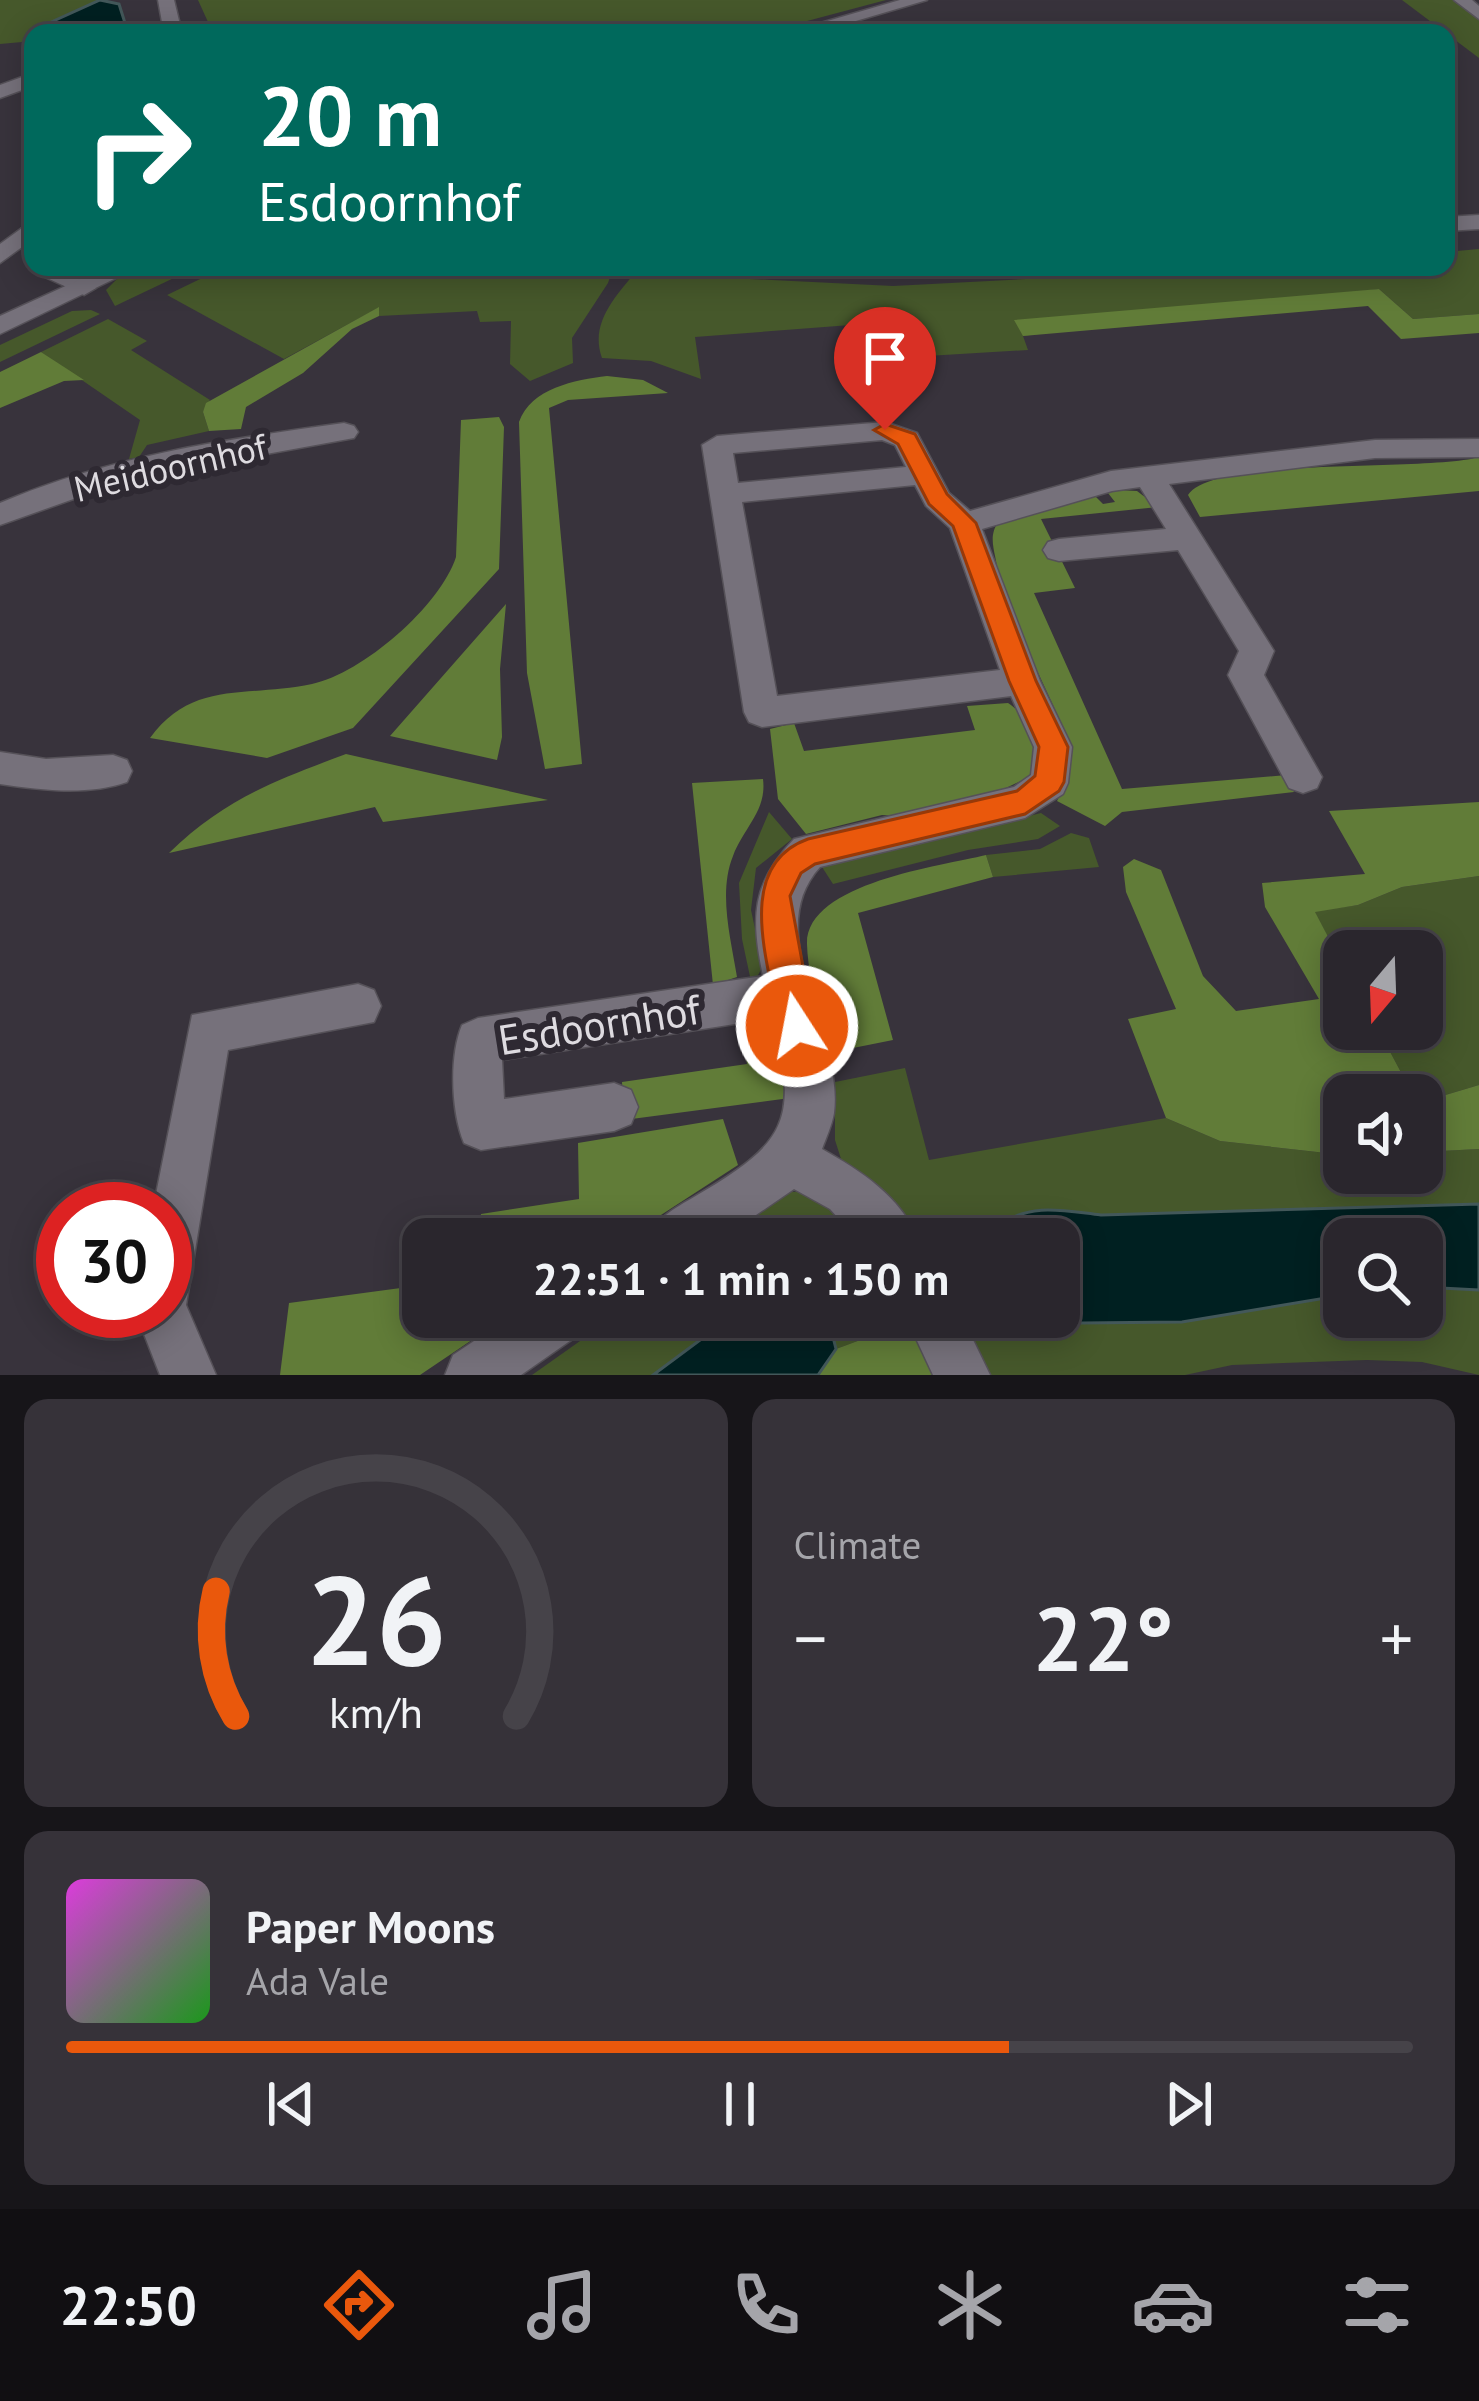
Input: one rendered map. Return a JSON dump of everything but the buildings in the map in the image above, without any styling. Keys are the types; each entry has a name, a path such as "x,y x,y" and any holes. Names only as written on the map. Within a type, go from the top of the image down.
{"street":[{"path":"829,24 919,0"},
{"path":"1462,0 1479,10"},
{"path":"1472,0 1479,10"},
{"path":"60,276 84,288"},
{"path":"0,326 109,276"},
{"path":"707,1218 790,1160 812,1110 774,896 789,864 808,852 1025,802 1049,782 1053,747 1022,681 964,523 937,499 907,439 885,430 717,445 762,712 1022,681"},
{"name":"Meidoornhof","path":"0,515 112,474 208,451 344,432"},
{"path":"964,523 1111,481 1375,449 1479,448"},
{"path":"726,494 923,475"},
{"path":"1150,478 1257,651 1246,675 1303,776"},
{"path":"1059,550 1187,538"},
{"path":"0,768 46,775 113,771"},
{"name":"Esdoornhof","path":"614,1107 482,1126 478,1041 790,994"},
{"path":"183,1182 208,1031 358,1006"},
{"path":"790,1160 848,1191 873,1218"},
{"path":"173,1338 188,1375"},
{"path":"473,1375 527,1338"},
{"path":"944,1338 962,1375"}],"green space":[{"path":"0,0 100,0 45,24 24,24 24,42 0,44"},
{"path":"198,0 886,0 796,24 209,24"},
{"path":"1402,0 1453,0 1479,20 1479,58 1455,40 1455,24 1434,24"},
{"path":"1479,249 1479,314 1413,319 1379,289 1023,336 1028,350 894,358 877,323 695,337 701,379 651,361 602,358 599,345 607,310 632,276 893,286 1086,276 1455,276 1455,251"},
{"path":"178,276 115,306 106,290 119,277"},
{"path":"206,276 610,276 572,338 573,363 530,381 510,364 511,321 480,322 477,311 379,316 378,308 284,359 167,295"},
{"path":"1379,289 1413,319 1479,314 1479,333 1401,339 1368,306 1023,336 1014,320"},
{"path":"379,307 379,316 352,329 303,373 246,407 241,429 209,431 203,412 206,403"},
{"path":"72,311 100,314 0,362 0,345"},
{"path":"108,319 147,341 131,350 210,400 203,412 209,431 147,445 139,457 129,459 140,420 41,352"},
{"path":"41,352 84,380 64,381 0,408 0,372"},
{"path":"607,376 643,380 668,393 568,400 549,408 582,764 545,769 527,673 519,422 544,394 568,383"},
{"path":"499,417 504,427 499,569 353,728 267,758 150,738 167,719 203,699 312,684 354,666 397,635 434,596 456,557 461,420"},
{"path":"1479,457 1479,491 1200,517 1188,495 1206,483 1237,475"},
{"path":"1137,491 1158,507 1041,519 1075,588 1034,593 1122,789 1287,775 1294,792 1122,812 1105,826 1057,801 1068,778 1070,742 997,584 993,536 999,521 1095,496 1103,504 1115,502 1108,493"},
{"path":"506,604 500,669 502,737 497,760 390,736"},
{"path":"1008,703 1032,737 1034,769 1029,777 972,804 913,817 882,815 806,834 778,799 770,729 794,723 804,751 975,730 967,706"},
{"path":"346,754 548,800 383,822 375,807 169,853 252,793"},
{"path":"763,779 762,800 733,856 726,885 737,977 713,985 692,783"},
{"path":"1479,802 1479,876 1402,887 1358,905 1315,912 1324,930 1323,1050 1389,1050 1402,1074 1323,1074 1323,1153 1220,1141 1166,1118 1128,1019 1176,1009 1126,892 1123,867 1134,859 1161,870 1203,976 1236,1011 1319,999 1265,907 1262,883 1365,874 1329,811"},
{"path":"769,812 792,839 756,868 751,910 763,966 752,986 742,939 739,883"},
{"path":"1041,813 1060,826 1038,839 968,850 833,884 822,867"},
{"path":"1071,833 1089,838 1099,867 993,877 986,855 1040,849"},
{"path":"986,855 993,877 858,913 893,1040 828,1053 808,957 813,923 828,906 851,892 909,872"},
{"path":"1479,876 1479,1085 1443,1096 1443,1074 1402,1074 1389,1050 1443,1050 1443,930 1324,930 1314,911 1358,905 1402,887"},
{"path":"740,1022 763,1025 777,1035 790,1098 624,1120 622,1082 747,1064"},
{"path":"905,1068 929,1160 1166,1118 1220,1141 1323,1153 1323,1194 1443,1194 1443,1151 1479,1149 1479,1204 1101,1215 1045,1209 1020,1218 893,1218 842,1162 835,1140 835,1082"},
{"path":"1479,1085 1479,1149 1443,1151 1443,1096"},
{"path":"723,1119 738,1165 656,1218 481,1218 481,1214 579,1199 578,1143"},
{"path":"809,1191 844,1218 753,1218 791,1192"},
{"path":"402,1288 402,1338 475,1338 420,1375 280,1375 289,1303"},
{"path":"1443,1288 1479,1290 1479,1375 1422,1362 1367,1360 1232,1365 1185,1375 981,1375 963,1338 1080,1338 1080,1320 1182,1322 1323,1298 1323,1338 1443,1338"},
{"path":"584,1338 703,1338 653,1375 532,1375"},
{"path":"833,1338 866,1338 836,1349"},
{"path":"866,1338 925,1338 941,1375 818,1375 836,1349"}],"shaded area":[{"path":"100,0 119,4 125,23 121,24 47,24"},
{"path":"1479,1204 1479,1290 1443,1288 1443,1218 1323,1218 1323,1298 1182,1322 1081,1323 1080,1218 1012,1218 1061,1210 1101,1215"},
{"path":"703,1338 833,1338 836,1349 818,1375 653,1375"}],"route":[{"path":"797,1026 774,896 789,864 808,852 1025,802 1049,782 1053,747 1022,681 964,523 937,499 907,439 885,430"}]}
